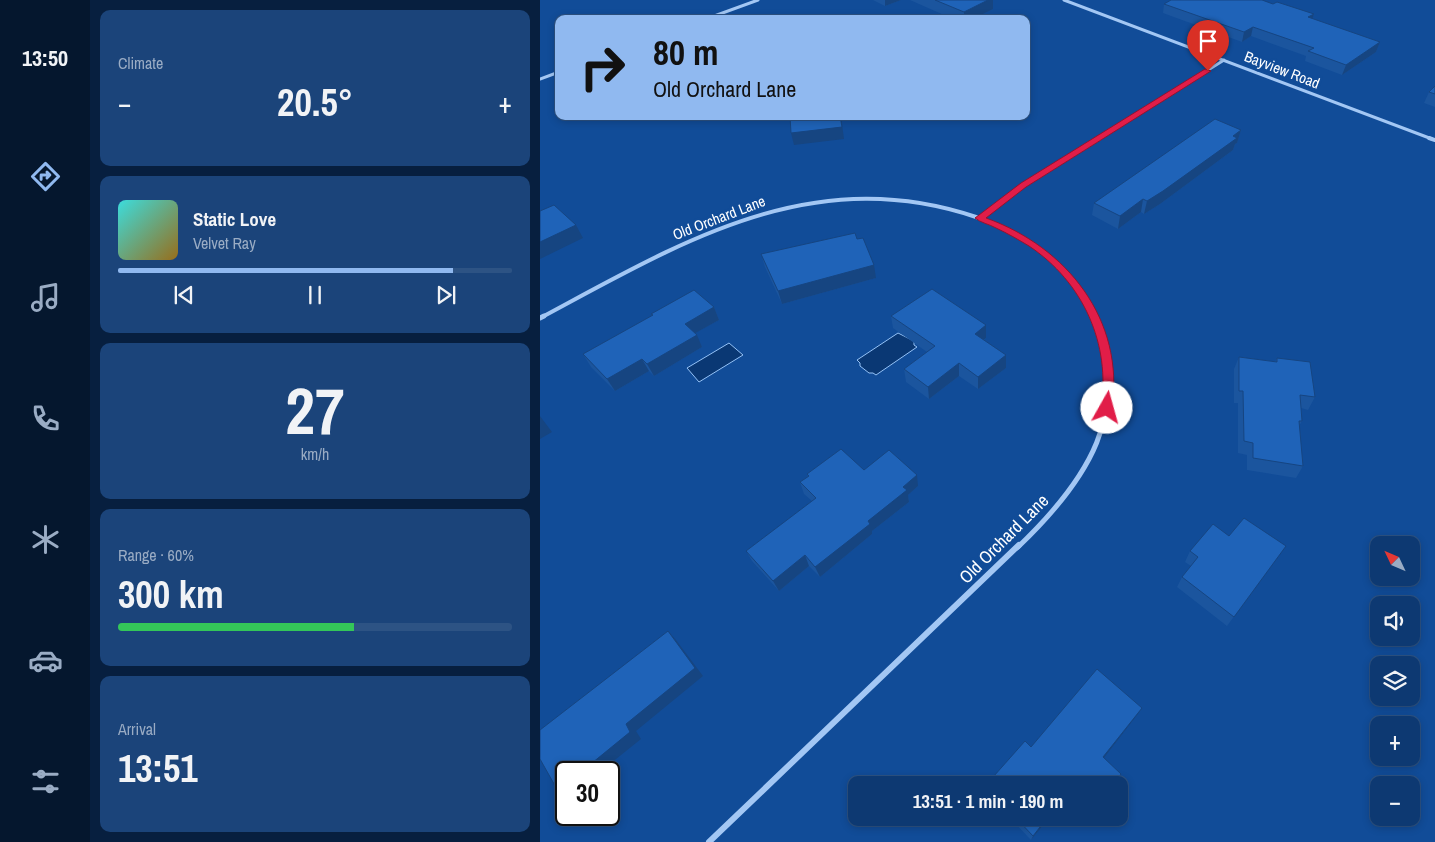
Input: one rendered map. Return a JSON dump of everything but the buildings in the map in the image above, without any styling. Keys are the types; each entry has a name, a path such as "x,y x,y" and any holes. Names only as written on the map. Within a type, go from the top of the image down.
{"street":[{"path":"717,15 758,0"},
{"name":"Bayview Road","path":"1064,0 1435,140"},
{"path":"980,218 1024,185 1224,60"},
{"path":"540,79 555,73"},
{"name":"Old Orchard Lane","path":"540,318 683,244 740,220 785,208 832,200 898,200 942,207 980,218 1014,233 1050,258 1079,288 1098,324 1109,365 1110,386 1101,433 1082,475 1064,499 1029,536 709,842"}],"water":[{"path":"898,333 914,341 914,345 917,347 876,375 869,373 860,366 857,360"},
{"path":"729,343 743,355 699,382 687,368"}],"route":[{"path":"1107,408 1110,386 1109,365 1098,324 1079,288 1066,273 1033,244 1014,233 980,218 1024,185 1208,71"}]}
